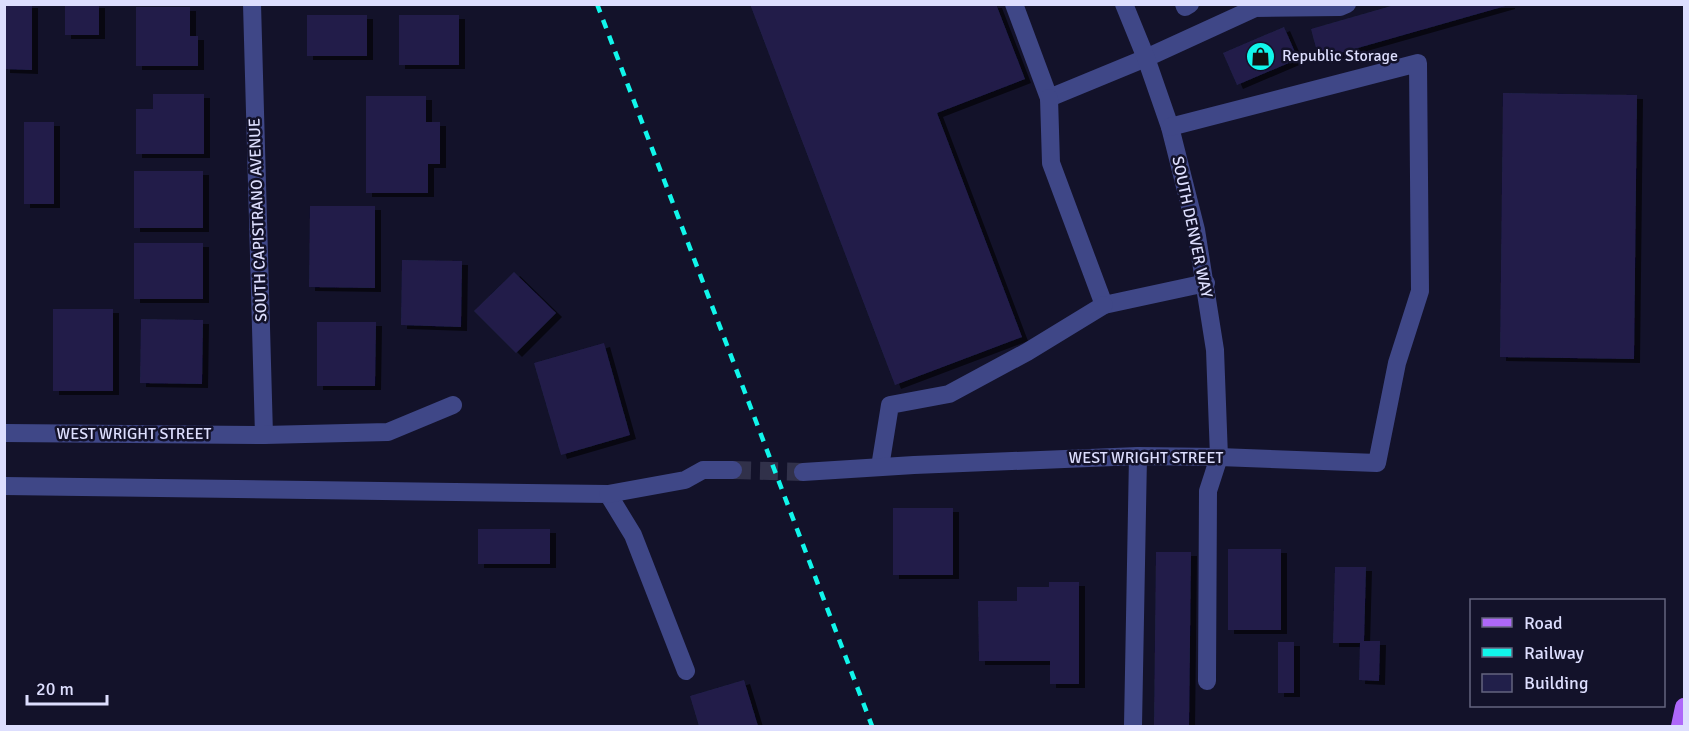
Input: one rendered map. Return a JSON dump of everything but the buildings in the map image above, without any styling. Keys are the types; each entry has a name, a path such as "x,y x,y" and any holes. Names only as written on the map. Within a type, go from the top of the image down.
{"main road":[{"path":"1680,726 1684,706"}],"street":[{"name":"SOUTH CAPISTRANO AVENUE","path":"252,4 264,435"},
{"path":"1014,4 1049,98 1051,163 1104,305"},
{"name":"SOUTH DENVER WAY","path":"1124,4 1170,127 1196,230 1215,350 1219,457"},
{"path":"1184,4 1185,7 1190,4"},
{"path":"1049,98 1146,58 1254,6 1342,5"},
{"name":"WEST WRIGHT STREET","path":"803,472 1138,456 1377,463 1396,363 1420,291 1418,63 1170,127"},
{"path":"880,467 890,405 949,394 1027,352 1104,305 1206,284"},
{"name":"WEST WRIGHT STREET","path":"4,433 264,435 388,432 453,405"},
{"path":"1133,726 1138,456"},
{"path":"1207,681 1208,491 1219,457"},
{"path":"4,486 608,494 685,480 703,470 733,470"},
{"path":"608,494 633,535 687,671"}],"tunnel":[{"path":"733,470 803,472"}],"railway":[{"path":"597,4 872,726"}],"place":[{"name":"Republic Storage","path":"1261,56"}]}
